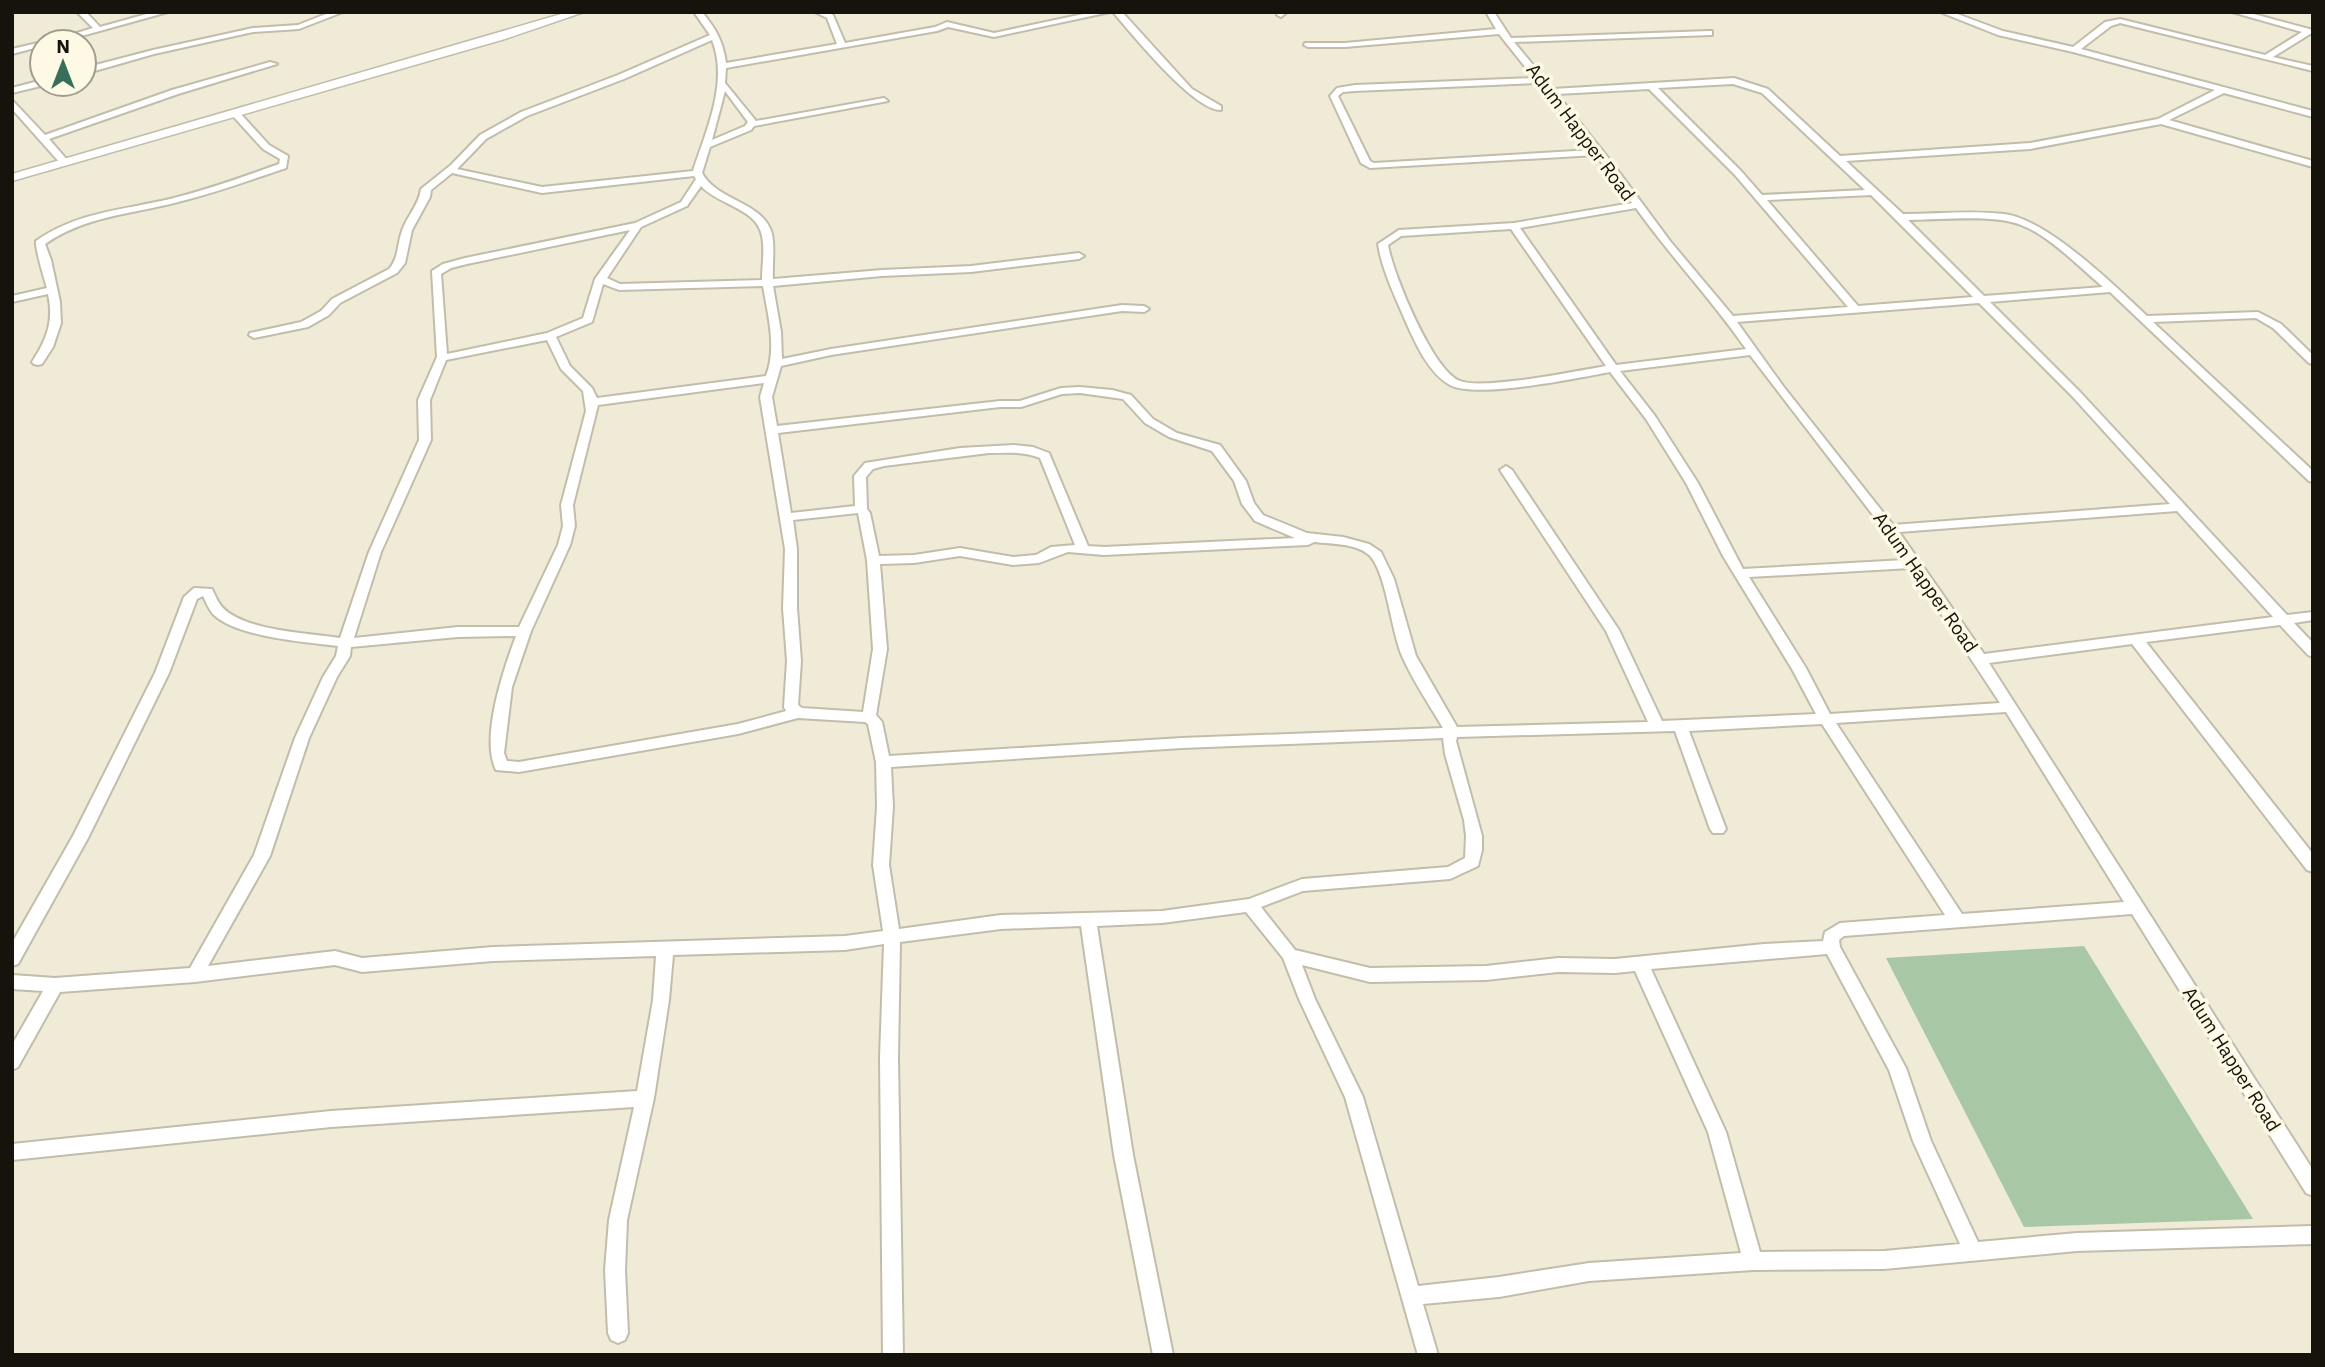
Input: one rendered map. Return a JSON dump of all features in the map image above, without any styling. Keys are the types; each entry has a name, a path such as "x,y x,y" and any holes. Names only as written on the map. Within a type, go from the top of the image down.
{"street":[{"path":"81,12 99,30 164,12"},
{"path":"98,67 253,30 292,29 339,12"},
{"path":"12,178 61,159 560,12"},
{"path":"12,170 235,113 579,12"},
{"path":"195,975 262,856 302,738 330,677 343,656 374,552 425,440 424,400 442,357 436,273 465,261 638,225 684,204 699,177 724,66 716,36 698,12"},
{"path":"819,12 830,18 842,45"},
{"path":"942,12 947,23"},
{"path":"724,66 937,29 947,23 993,35 1106,12"},
{"path":"1117,12 1189,91 1218,108"},
{"name":"Adum Happer Road","path":"1490,12 1637,205 1730,318 1752,352 1890,529 1980,659 2313,1186"},
{"path":"1944,12 1989,30 2075,50 2313,114"},
{"path":"2236,12 2311,31"},
{"path":"2075,50 2108,24 2120,21 2313,69"},
{"path":"2267,57 2311,31"},
{"path":"1308,45 1506,35 1709,33"},
{"path":"254,335 304,325 315,320 336,301 393,271 400,263 407,230 425,197 426,189 500,125 716,36"},
{"path":"44,138 175,92 273,64"},
{"path":"1543,80 1366,87 1340,90 1334,96 1366,163 1382,168 1598,152"},
{"path":"1552,92 1734,81 1752,85 1776,99 1875,192 2112,432 2313,652"},
{"path":"721,84 731,91 752,124"},
{"path":"1651,86 1724,158 1854,307"},
{"path":"1839,159 2030,146 2161,121 2222,89"},
{"path":"705,146 752,124 884,101"},
{"path":"12,103 61,159"},
{"path":"38,362 49,347 58,315 47,260 40,243 65,226 83,219 167,202 283,166 285,158 266,147 235,113"},
{"path":"2161,121 2313,164"},
{"path":"450,170 542,190 699,177"},
{"path":"699,177 713,194 756,216 763,224 768,247 767,283 773,307 776,363 768,379 766,397 791,549 790,608 794,661 790,700 791,707 798,713"},
{"path":"1758,198 1875,192"},
{"path":"1637,205 1514,226 1399,233 1383,244 1411,319 1442,372 1455,384 1468,386 1752,352"},
{"path":"1900,217 2005,217 2026,223 2045,234 2112,289 2306,465 2313,478"},
{"path":"442,357 454,357 550,336 588,320 600,279 638,225"},
{"path":"1514,226 1613,369 1644,407 1684,469 1729,556 1792,656 1826,719 1957,920"},
{"path":"600,279 607,284 620,286 767,283 882,273 971,270 1079,256"},
{"path":"1730,318 2112,289"},
{"path":"12,299 51,290"},
{"path":"776,363 1122,307 1144,309"},
{"path":"2145,319 2258,315 2277,326 2313,362"},
{"path":"550,336 568,371 584,382 593,402 588,434 567,505 569,526 564,545 524,631 505,687 497,753 501,766 519,767 615,751 737,729 798,713 869,717 875,722 883,762 885,807 881,866 892,935 889,1058 893,1355"},
{"path":"593,402 768,379"},
{"path":"772,429 799,429 1000,404 1020,404 1061,391 1112,393 1127,397 1149,421 1173,435 1216,448 1240,481 1248,504 1259,518 1279,528 1322,540"},
{"path":"869,717 880,649 873,560 861,509 860,476 869,466 968,451 1009,448 1039,450 1045,456 1084,551"},
{"path":"1506,470 1612,630 1657,726"},
{"path":"1890,529 2180,507"},
{"path":"786,517 861,509"},
{"path":"12,982 55,985 195,975 335,958 362,965 492,954 845,943 1001,922 1161,917 1250,905 1302,885 1450,873 1472,862 1475,854 1471,823 1449,741 1452,731 1409,656 1387,579 1376,555 1364,547 1343,541 1322,540 1084,551 1068,548 1056,550 1039,559 1013,561 960,552 914,559 873,560"},
{"path":"1741,573 1914,564"},
{"path":"12,959 42,910 162,673 191,597 199,592 207,592 218,611 231,621 249,627 345,643 458,632 524,631"},
{"path":"1980,659 2313,616"},
{"path":"2135,638 2313,866"},
{"path":"883,762 1032,750 1452,731 1679,726 2010,707"},
{"path":"1679,726 1718,829"},
{"path":"1250,905 1290,955 1307,999 1354,1097 1428,1355"},
{"path":"1973,1251 1922,1141 1898,1068 1832,947 1831,937 1840,930 2137,907"},
{"path":"1088,920 1101,991 1116,1103 1163,1355"},
{"path":"1290,955 1370,975 1486,973 1558,965 1615,966 1832,947"},
{"path":"618,1333 615,1270 618,1220 645,1098 661,1000 665,948"},
{"path":"1640,963 1717,1132 1753,1261"},
{"path":"12,1062 55,985"},
{"path":"12,1152 331,1119 645,1098"},
{"path":"1413,1296 1499,1287 1589,1272 1753,1261 1884,1260 2077,1242 2313,1235"}],"green space":[{"path":"2084,946 2253,1219 2024,1227 1886,958"}]}
